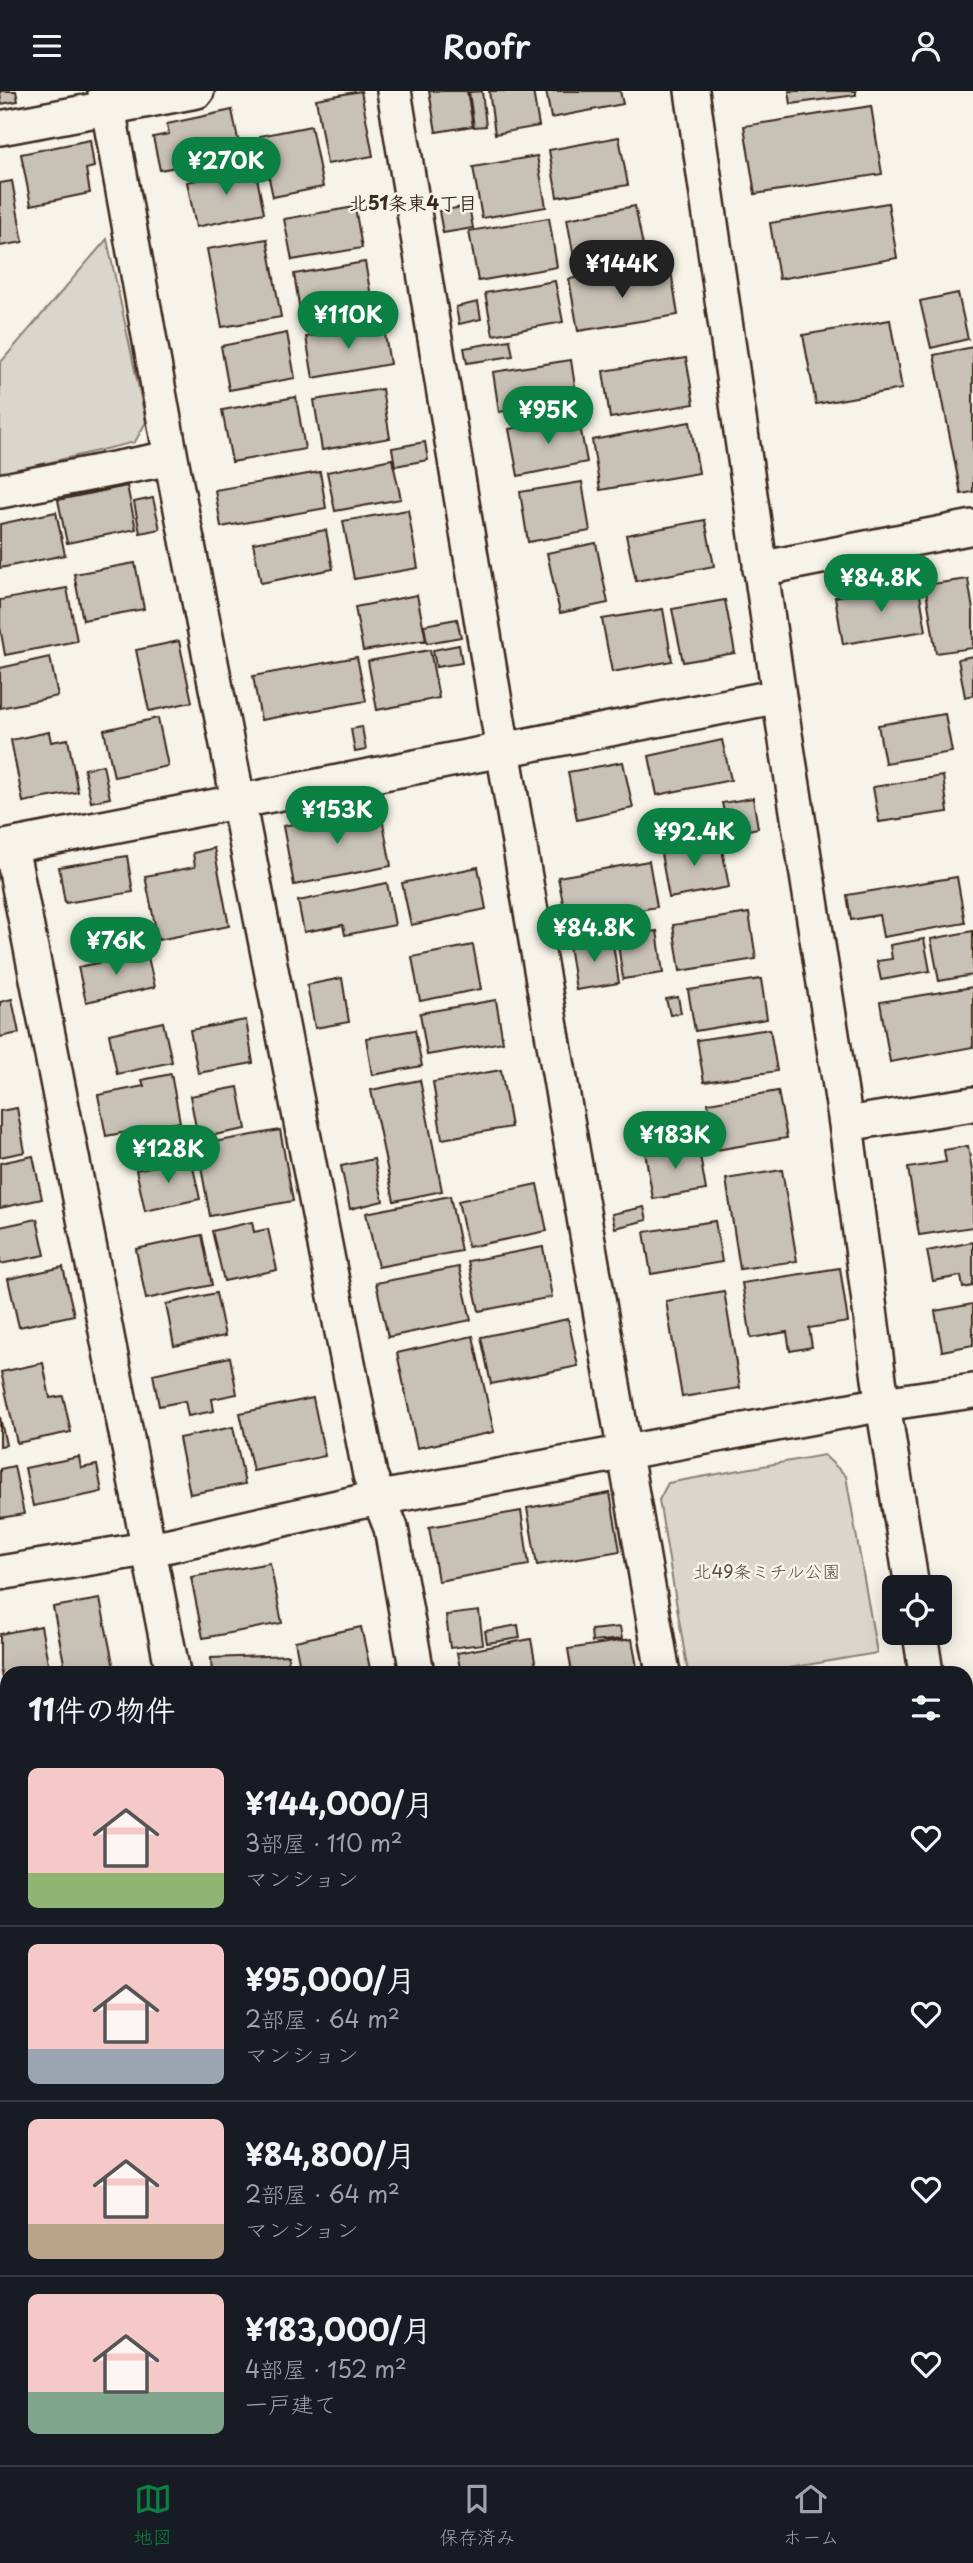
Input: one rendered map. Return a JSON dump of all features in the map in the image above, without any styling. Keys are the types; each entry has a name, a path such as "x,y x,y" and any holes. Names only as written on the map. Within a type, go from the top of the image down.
{"street":[{"path":"0,128 106,99 197,91"},
{"path":"394,91 503,750 662,1666"},
{"path":"692,91 760,569 846,1124 883,1403 910,1575"},
{"path":"106,99 171,458 368,1462 391,1528 416,1666"},
{"path":"0,491 171,458"},
{"path":"760,569 973,527"},
{"path":"172,1666 5,847 779,696"},
{"path":"846,1124 973,1104"},
{"path":"0,1573 150,1549 380,1500 883,1403 973,1391"},
{"path":"922,1645 925,1666"}],"green space":[{"path":"107,239 146,422 135,442 0,474 0,363"},
{"name":"北49条ミチル公園","path":"824,1455 846,1476 877,1653 801,1666 687,1666 659,1500 668,1483"}],"building":[{"path":"0,91 16,91 18,101 1,104"},
{"path":"361,91 373,156 327,164 316,99"},
{"path":"429,91 467,91 473,126 436,132"},
{"path":"482,91 486,126 474,127 469,92"},
{"path":"489,91 533,91 539,126 495,134"},
{"path":"546,91 620,91 623,104 551,118"},
{"path":"789,91 856,91 856,95 791,104"},
{"path":"871,106 882,174 755,194 744,126"},
{"path":"232,110 242,159 177,172 176,167 160,170 153,137 169,134 167,124"},
{"path":"311,126 323,187 273,197 260,136"},
{"path":"619,137 628,185 557,197 549,150"},
{"path":"90,140 94,167 86,169 90,193 31,205 21,154"},
{"path":"537,156 546,207 482,218 473,167"},
{"path":"255,168 264,213 196,227 187,182"},
{"path":"12,181 23,242 0,246 0,183"},
{"path":"888,203 897,258 779,279 770,223"},
{"path":"469,206 473,228 443,233 439,211"},
{"path":"635,206 644,251 575,263 567,219"},
{"path":"355,207 362,248 292,260 284,219"},
{"path":"549,218 557,267 478,281 469,231"},
{"path":"267,239 281,317 222,327 207,249"},
{"path":"365,262 373,308 318,317 317,308 300,311 294,274"},
{"path":"671,271 678,315 578,331 569,279 595,275 596,283"},
{"path":"555,281 563,322 493,335 485,293"},
{"path":"958,293 968,339 931,348 920,301"},
{"path":"478,302 481,319 459,324 456,307"},
{"path":"890,320 902,389 816,404 803,335"},
{"path":"383,323 390,364 313,378 306,337"},
{"path":"287,333 295,378 229,390 221,346"},
{"path":"510,340 513,356 467,363 464,348"},
{"path":"973,347 973,492 961,494 934,355"},
{"path":"686,358 694,404 610,418 603,371"},
{"path":"571,360 577,400 499,412 493,372"},
{"path":"382,389 390,438 322,450 314,400"},
{"path":"296,397 305,449 232,462 222,410"},
{"path":"578,416 587,462 518,476 509,429"},
{"path":"690,422 699,473 600,490 592,440"},
{"path":"425,442 428,460 395,466 392,448"},
{"path":"392,459 401,499 335,511 327,472"},
{"path":"320,472 326,508 221,527 215,490"},
{"path":"582,482 590,531 528,542 520,492"},
{"path":"127,486 136,529 67,543 58,500"},
{"path":"153,498 160,529 140,533 134,502"},
{"path":"408,510 418,568 354,579 343,521"},
{"path":"56,512 65,555 0,568 0,524"},
{"path":"705,520 714,566 636,581 626,535"},
{"path":"326,530 333,569 261,583 253,543"},
{"path":"596,543 608,603 560,613 547,553"},
{"path":"135,563 144,609 83,620 74,574"},
{"path":"968,579 973,610 973,648 936,653 925,585"},
{"path":"918,583 926,631 843,644 835,597"},
{"path":"67,588 77,641 5,655 0,627 0,600"},
{"path":"417,595 426,640 363,651 355,607"},
{"path":"725,600 735,653 683,662 672,609"},
{"path":"663,609 672,661 612,672 602,619"},
{"path":"457,619 461,637 427,643 424,625"},
{"path":"179,641 192,702 149,711 136,650"},
{"path":"459,645 462,663 436,667 433,650"},
{"path":"430,650 439,698 377,710 368,661"},
{"path":"973,656 973,695 965,697 958,659"},
{"path":"50,657 58,696 0,708 0,668"},
{"path":"357,657 366,701 261,720 253,676"},
{"path":"945,714 952,752 885,763 878,725"},
{"path":"158,718 168,766 114,777 104,730"},
{"path":"362,727 366,750 355,752 351,729"},
{"path":"49,732 51,742 68,739 78,792 23,802 11,740"},
{"path":"722,740 731,780 657,795 649,756"},
{"path":"623,762 633,808 577,820 568,772"},
{"path":"103,765 110,798 91,802 84,769"},
{"path":"943,776 948,812 879,822 873,787"},
{"path":"753,798 758,828 729,834 722,803"},
{"path":"380,807 391,866 294,885 283,826"},
{"path":"720,838 729,887 669,898 660,848"},
{"path":"214,848 229,926 158,940 145,876 195,867 193,853"},
{"path":"127,856 133,892 65,903 59,867"},
{"path":"649,861 657,907 567,923 558,877"},
{"path":"478,867 486,909 411,925 402,883"},
{"path":"957,877 965,923 883,937 879,915 851,920 847,895"},
{"path":"387,883 395,925 345,935 343,925 304,932 298,901"},
{"path":"749,913 756,959 680,971 673,925"},
{"path":"657,931 663,973 623,979 617,937"},
{"path":"973,931 973,975 939,981 931,939"},
{"path":"612,938 619,983 576,990 569,945"},
{"path":"924,939 930,971 881,980 877,961 892,959 890,945"},
{"path":"473,945 481,989 420,1001 412,957"},
{"path":"147,953 155,987 86,1002 78,967"},
{"path":"342,978 349,1022 315,1028 307,985"},
{"path":"761,979 767,1019 695,1031 688,990"},
{"path":"973,987 973,1047 890,1062 880,1002"},
{"path":"678,997 681,1013 670,1015 666,999"},
{"path":"12,999 19,1033 0,1037 0,1002"},
{"path":"496,1000 503,1042 427,1055 420,1013"},
{"path":"246,1020 253,1063 198,1073 190,1030"},
{"path":"163,1022 172,1062 117,1074 109,1034"},
{"path":"770,1029 777,1071 704,1082 697,1040"},
{"path":"415,1030 422,1066 372,1075 366,1038"},
{"path":"501,1070 511,1127 442,1139 433,1082"},
{"path":"171,1074 180,1122 106,1136 98,1095 144,1086 142,1080"},
{"path":"420,1080 442,1191 394,1201 371,1090"},
{"path":"238,1087 246,1129 198,1138 190,1096"},
{"path":"778,1091 787,1138 716,1150 708,1103"},
{"path":"17,1108 25,1152 0,1157 0,1111"},
{"path":"280,1130 293,1201 210,1216 197,1145"},
{"path":"698,1144 706,1190 653,1199 645,1152"},
{"path":"968,1146 973,1177 973,1227 919,1235 908,1168 946,1162 944,1150"},
{"path":"33,1156 42,1199 0,1208 0,1163"},
{"path":"191,1158 200,1199 145,1211 136,1170"},
{"path":"374,1159 383,1201 350,1209 341,1166"},
{"path":"782,1170 797,1261 740,1269 726,1179"},
{"path":"537,1184 547,1231 468,1247 458,1201"},
{"path":"450,1196 461,1251 378,1267 366,1213"},
{"path":"644,1207 647,1220 615,1228 612,1214"},
{"path":"37,1219 45,1255 0,1264 0,1227"},
{"path":"715,1221 722,1262 651,1274 644,1232"},
{"path":"252,1222 254,1232 268,1229 277,1270 224,1281 212,1231"},
{"path":"202,1235 212,1285 146,1299 136,1249"},
{"path":"973,1242 973,1286 963,1288 961,1276 933,1281 927,1251"},
{"path":"543,1247 552,1297 479,1311 468,1261"},
{"path":"63,1267 74,1315 19,1327 8,1279"},
{"path":"459,1267 471,1320 388,1337 376,1283"},
{"path":"840,1268 848,1322 809,1328 812,1347 790,1351 787,1332 751,1338 742,1283"},
{"path":"724,1291 740,1388 682,1397 666,1301"},
{"path":"216,1293 225,1336 174,1346 166,1304"},
{"path":"973,1304 973,1345 942,1351 935,1311"},
{"path":"568,1319 578,1366 491,1384 481,1337"},
{"path":"473,1336 494,1432 417,1448 397,1353"},
{"path":"230,1357 237,1394 212,1399 214,1411 188,1416 185,1401 159,1406 153,1374"},
{"path":"43,1363 50,1398 63,1396 71,1432 17,1443 1,1372"},
{"path":"313,1398 325,1456 253,1471 240,1413"},
{"path":"0,1417 6,1445 0,1446"},
{"path":"233,1427 245,1484 190,1494 179,1438"},
{"path":"79,1457 81,1468 97,1465 102,1492 33,1506 25,1468"},
{"path":"14,1466 24,1514 0,1518 0,1469"},
{"path":"610,1493 620,1551 537,1565 527,1508"},
{"path":"521,1511 529,1565 438,1581 429,1527"},
{"path":"270,1563 282,1623 203,1638 191,1577"},
{"path":"100,1599 114,1666 65,1666 53,1607"},
{"path":"479,1611 483,1644 450,1648 446,1615"},
{"path":"518,1625 520,1638 487,1643 485,1631"},
{"path":"41,1626 49,1666 0,1666 0,1634"},
{"path":"361,1627 369,1666 300,1666 295,1641"},
{"path":"620,1627 622,1639 592,1642 591,1630"},
{"path":"531,1639 536,1666 460,1666 457,1653"},
{"path":"632,1639 637,1666 571,1666 568,1649"},
{"path":"288,1655 289,1666 212,1666 211,1658"}],"district":[{"name":"北51条東4丁目","path":"413,203"}]}
